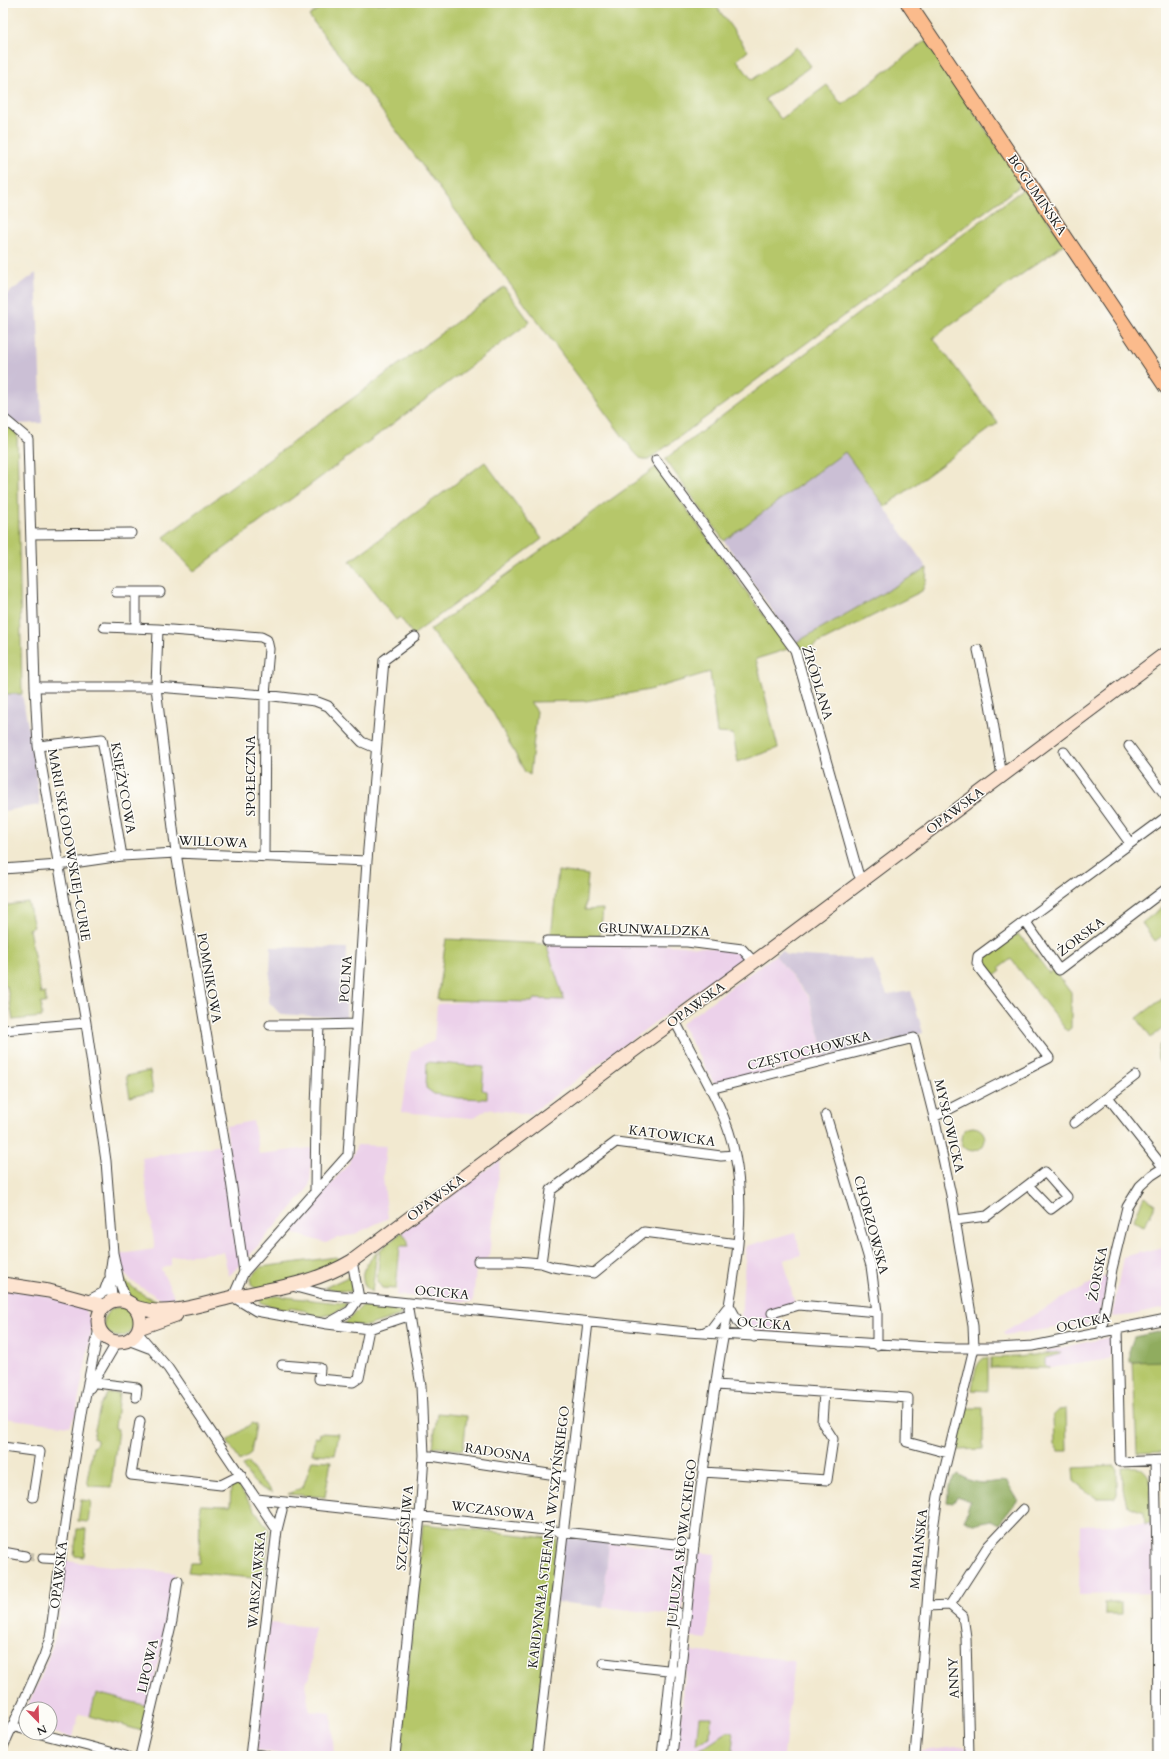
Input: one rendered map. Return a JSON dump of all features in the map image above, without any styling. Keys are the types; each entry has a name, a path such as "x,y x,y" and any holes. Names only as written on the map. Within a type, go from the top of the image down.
{"main road":[{"name":"BOGUMIŃSKA","path":"908,3 1166,387"},
{"name":"OPAWSKA","path":"131,1305 154,1312 200,1305 292,1286 323,1276 352,1261 1166,653"},
{"path":"3,1284 49,1291 83,1299 103,1314 106,1338 134,1333 139,1317 131,1305 116,1300 103,1314"},
{"name":"OPAWSKA","path":"134,1333 200,1305"}],"street":[{"name":"MARII SKŁODOWSKIEJ-CURIE","path":"3,418 28,439 38,746 86,1023 106,1161 112,1253 110,1274 108,1286 104,1292 83,1299"},
{"name":"ŹRÓDLANA","path":"656,460 795,650 858,873 862,880"},
{"path":"31,534 131,533"},
{"path":"116,592 160,592"},
{"path":"136,592 136,628"},
{"path":"104,627 158,629"},
{"name":"POMNIKOWA","path":"158,629 156,687 176,853 231,1181 244,1272"},
{"name":"SPOŁECZNA","path":"158,629 264,638 267,640 270,649 265,695 264,857"},
{"name":"POLNA","path":"233,1297 244,1272 348,1155 367,861 384,660 415,637"},
{"path":"978,650 990,704 1002,776"},
{"path":"35,687 156,687 265,695 322,703 334,711 362,742 376,748"},
{"name":"KSIĘŻYCOWA","path":"38,746 102,739 122,856"},
{"path":"1129,746 1166,796"},
{"path":"1064,752 1130,842"},
{"path":"934,1117 1049,1058 976,963 980,954 1130,842 1166,817"},
{"name":"WILLOWA","path":"3,869 59,865 122,856 176,853 367,861"},
{"name":"ŻORSKA","path":"1025,921 1059,970 1166,889"},
{"name":"GRUNWALDZKA","path":"547,941 687,942 742,949 754,962"},
{"name":"KATOWICKA","path":"675,1021 710,1089 725,1124 735,1155 741,1209 738,1244 724,1334"},
{"path":"3,1030 86,1023"},
{"path":"316,1191 316,1108 319,1024"},
{"path":"270,1025 356,1024"},
{"name":"CZĘSTOCHOWSKA","path":"710,1089 914,1038"},
{"name":"MYSŁOWICKA","path":"914,1038 934,1117 956,1220 973,1326 974,1348"},
{"path":"1074,1123 1135,1076"},
{"path":"1108,1097 1165,1167"},
{"name":"CHORZOWSKA","path":"826,1115 871,1266 877,1312 877,1345"},
{"name":"KATOWICKA","path":"541,1264 551,1190 616,1142 721,1156 735,1155"},
{"name":"ŻORSKA","path":"1101,1333 1112,1269 1127,1207 1140,1186 1152,1175 1165,1167"},
{"path":"956,1220 987,1216 1028,1185"},
{"path":"478,1261 517,1261 594,1273 644,1232 738,1244"},
{"name":"MARII SKŁODOWSKIEJ-CURIE","path":"112,1253 119,1281 131,1305"},
{"path":"327,1324 350,1311 359,1298 352,1261"},
{"name":"MARII SKŁODOWSKIEJ-CURIE","path":"103,1314 112,1296 110,1274"},
{"name":"OCICKA","path":"292,1286 322,1294 470,1308 588,1322 702,1333 877,1345 974,1348 1033,1346 1166,1319"},
{"name":"OCICKA","path":"233,1297 256,1311 327,1324 369,1329 408,1316"},
{"name":"SZCZĘŚLIWA","path":"395,1756 420,1516 424,1455 421,1386 407,1303"},
{"path":"729,1305 739,1323 754,1337"},
{"name":"KATOWICKA","path":"702,1333 711,1329 729,1305"},
{"path":"772,1313 799,1306 877,1312"},
{"name":"OPAWSKA","path":"3,1747 44,1656 50,1638 68,1502 86,1394 90,1382 103,1314"},
{"name":"KARDYNAŁA STEFANA WYSZYŃSKIEGO","path":"537,1756 588,1322"},
{"path":"282,1364 320,1368 319,1379 353,1382 359,1378 369,1329"},
{"path":"1117,1329 1120,1462 1166,1460"},
{"path":"134,1333 149,1331 152,1349"},
{"name":"OPAWSKA","path":"90,1382 134,1333"},
{"name":"WARSZAWSKA","path":"134,1333 152,1349 168,1368 277,1530 250,1755"},
{"name":"JULIUSZA SŁOWACKIEGO","path":"672,1756 703,1472 724,1334"},
{"name":"MARIAŃSKA","path":"915,1756 933,1529 938,1496 974,1348"},
{"path":"90,1382 137,1388 136,1397"},
{"path":"716,1385 908,1398 907,1442 948,1453"},
{"path":"703,1472 827,1480 832,1439 822,1422 824,1392"},
{"path":"140,1421 131,1475 221,1485 241,1475"},
{"path":"3,1447 40,1452 33,1498"},
{"name":"RADOSNA","path":"424,1455 569,1478"},
{"path":"1154,1461 1162,1557 1162,1736 1158,1756"},
{"name":"WCZASOWA","path":"257,1499 694,1546"},
{"path":"267,1514 277,1501"},
{"path":"267,1514 282,1510 289,1503"},
{"path":"927,1606 950,1605 988,1546 1023,1509"},
{"path":"277,1530 282,1510"},
{"path":"3,1552 25,1556"},
{"path":"43,1558 61,1559"},
{"name":"LIPOWA","path":"140,1756 172,1621 178,1581"},
{"name":"ANNY","path":"950,1605 963,1616 966,1637 969,1756"},
{"path":"662,1756 677,1612"},
{"path":"604,1664 681,1671"},
{"path":"12,1726 18,1728"},
{"path":"58,1738 126,1756"},
{"path":"250,1755 266,1756"}],"shaded area":[{"path":"36,273 42,423 15,424 3,416 3,297"},
{"path":"845,452 927,568 795,643 724,541"},
{"path":"3,694 22,694 33,753 40,805 3,811"},
{"path":"546,944 655,944 728,949 738,951 744,957 530,1114 487,1109 473,1118 401,1112 411,1051 434,1041 437,1004 562,994"},
{"path":"271,947 347,948 346,1018 280,1014 269,1002"},
{"path":"782,950 787,955 873,960 887,995 911,991 923,1033 826,1057 809,997 775,955"},
{"path":"775,955 809,998 826,1057 715,1085 681,1024"},
{"path":"253,1121 259,1154 312,1148 310,1183 306,1192 229,1276 223,1252 171,1257 171,1265 161,1269 175,1298 164,1301 133,1282 124,1272 120,1254 155,1249 142,1158 228,1144 226,1126"},
{"path":"357,1145 386,1146 383,1177 388,1218 355,1234 334,1239 326,1243 289,1232 349,1163"},
{"path":"500,1160 489,1256 476,1268 473,1302 397,1295 401,1246 408,1246 409,1240 402,1232"},
{"path":"795,1232 801,1255 784,1260 796,1309 779,1314 782,1332 752,1331 741,1318 746,1246"},
{"path":"1166,1246 1166,1308 1132,1315 1112,1317 1123,1257"},
{"path":"1109,1274 1099,1322 1005,1335 1003,1333 1070,1294"},
{"path":"3,1289 38,1294 81,1305 92,1320 92,1328 76,1413 70,1426 3,1418"},
{"path":"1110,1337 1111,1359 1050,1368 1045,1365 1045,1358 1048,1358 1046,1351"},
{"path":"1151,1523 1153,1593 1079,1595 1080,1525"},
{"path":"564,1537 609,1542 603,1607 557,1602"},
{"path":"609,1542 688,1551 682,1616 603,1607"},
{"path":"698,1552 715,1554 707,1639 689,1637"},
{"path":"65,1561 175,1573 170,1611 148,1706 96,1693 90,1716 79,1714 73,1737 58,1734 58,1701 30,1701 41,1677 55,1638 60,1611"},
{"path":"269,1623 314,1627 310,1677 305,1684 310,1711 331,1713 334,1756 293,1756 256,1750"},
{"path":"688,1651 794,1660 784,1756 676,1756"},
{"path":"965,1746 965,1756 920,1756 921,1751"}],"green space":[{"path":"327,3 714,3 748,51 737,60 752,80 797,47 811,66 765,99 781,119 827,85 842,105 926,40 1021,182 1017,188 648,460 642,460 635,453 364,87 309,16"},
{"path":"1026,187 1064,244 933,338 998,423 885,507 845,452 724,541 665,459"},
{"path":"504,287 530,322 194,571 164,537"},
{"path":"3,421 17,432 22,694 3,694"},
{"path":"485,462 542,539 413,635 400,617 396,620 350,561"},
{"path":"656,467 788,649 756,659 778,748 738,762 733,734 717,733 710,672 649,690 585,701 530,702 537,711 530,775 525,772 492,711 430,630"},
{"path":"927,568 926,581 922,591 801,652 795,643"},
{"path":"558,871 588,875 585,910 603,909 600,936 551,937"},
{"path":"28,902 34,927 29,929 41,994 45,993 46,1003 41,1003 42,1017 13,1020 7,987 3,985 3,906"},
{"path":"1166,904 1166,933 1155,941 1142,923"},
{"path":"1018,934 1023,940 1024,939 1049,973 1053,969 1071,993 1071,1028 1067,1031 1011,959 999,968 1001,971 993,977 983,964 983,959"},
{"path":"446,939 546,944 564,1000 534,999 532,1002 437,1000"},
{"path":"1166,996 1166,1026 1151,1038 1137,1018"},
{"path":"1166,1039 1166,1071 1158,1059 1158,1051"},
{"path":"427,1062 484,1067 482,1090 487,1091 487,1099 459,1098 434,1094 426,1088"},
{"path":"150,1071 153,1092 130,1097 126,1076"},
{"path":"973,1127 981,1131 985,1139 981,1147 973,1151 965,1147 961,1139 965,1131"},
{"path":"1144,1197 1156,1204 1144,1226 1133,1221"},
{"path":"402,1232 408,1241 408,1246 400,1246 396,1289 382,1288 377,1281 380,1250"},
{"path":"377,1252 372,1292 367,1289 364,1283 363,1273 366,1265"},
{"path":"336,1257 342,1262 326,1271 257,1289 251,1285 251,1277 261,1267"},
{"path":"120,1275 131,1286 143,1294 170,1306 143,1304 133,1299"},
{"path":"350,1276 352,1292 324,1288"},
{"path":"277,1296 348,1304 335,1313 315,1318 306,1311 290,1308 286,1310 261,1303 260,1297"},
{"path":"362,1306 397,1309 401,1312 401,1315 367,1326 344,1324"},
{"path":"119,1307 129,1312 134,1322 129,1332 119,1337 109,1332 104,1322 109,1312"},
{"path":"1166,1330 1166,1361 1130,1362 1130,1348 1134,1337"},
{"path":"1061,1352 1060,1354 1045,1358 1045,1365 1050,1368 991,1368 991,1358 1017,1357"},
{"path":"984,1358 988,1358 988,1391 972,1390 976,1368"},
{"path":"1166,1360 1166,1452 1137,1453 1133,1362"},
{"path":"108,1393 119,1393 115,1428 118,1429 111,1487 89,1486 87,1480 93,1447 97,1443 97,1440 93,1438 100,1407"},
{"path":"967,1408 983,1408 983,1449 957,1450"},
{"path":"1066,1409 1067,1451 1059,1451 1054,1445 1053,1416 1059,1410"},
{"path":"437,1413 467,1416 463,1450 433,1447"},
{"path":"252,1423 256,1425 251,1453 240,1461 227,1441"},
{"path":"320,1433 339,1434 335,1455 312,1454 315,1437 319,1438"},
{"path":"312,1460 331,1461 325,1497 288,1494 303,1487"},
{"path":"248,1462 262,1482 273,1492 262,1489 252,1480 242,1466"},
{"path":"1114,1466 1117,1469 1117,1494 1115,1498 1095,1498 1074,1481 1073,1468"},
{"path":"1122,1467 1141,1468 1149,1477 1151,1523 1145,1524 1144,1511 1127,1505 1123,1489"},
{"path":"957,1474 977,1482 1007,1482 1018,1500 999,1524 991,1520 973,1524 964,1521 970,1501 957,1497 953,1503 947,1502 948,1491 954,1477"},
{"path":"236,1483 269,1530 264,1579 188,1572 190,1563 199,1563 200,1505 230,1506 231,1487"},
{"path":"81,1500 91,1501 88,1522 78,1521"},
{"path":"423,1524 557,1539 533,1756 399,1756"},
{"path":"77,1529 86,1529 84,1557 74,1556"},
{"path":"1105,1603 1121,1603 1121,1614 1105,1614"},
{"path":"96,1693 148,1706 142,1731 90,1716"},
{"path":"699,1717 711,1717 710,1736 696,1744"},
{"path":"726,1732 732,1732 734,1741 732,1756 708,1756 699,1754 699,1750"}],"tunnel":[{"path":"25,1556 43,1558"}]}
